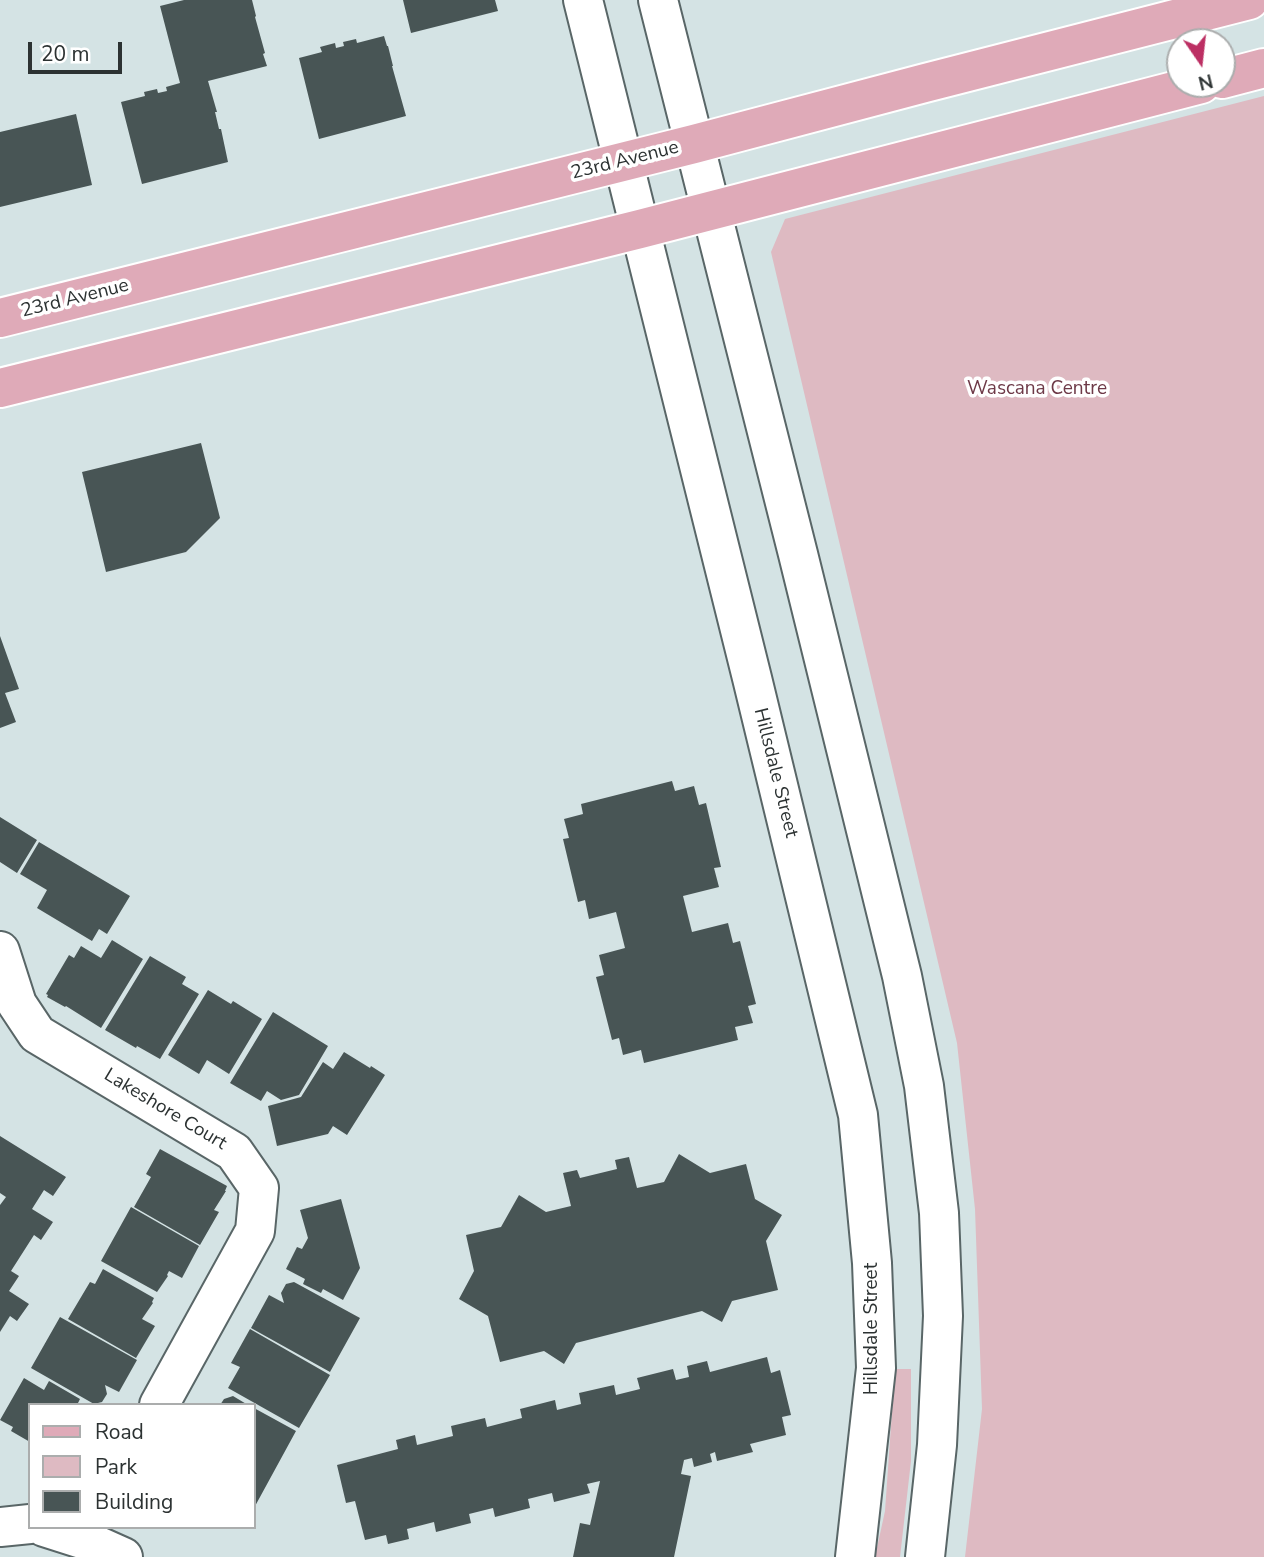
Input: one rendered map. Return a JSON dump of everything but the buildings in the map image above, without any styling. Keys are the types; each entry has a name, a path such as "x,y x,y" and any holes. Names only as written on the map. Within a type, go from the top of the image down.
{"main road":[{"name":"23rd Avenue","path":"0,318 694,144 1249,0"},
{"path":"1236,75 1264,68"},
{"path":"0,388 640,229 1166,93"}],"street":[{"name":"Hillsdale Street","path":"583,0 858,1115 872,1263 876,1368 855,1557"},
{"path":"658,0 802,567 902,976 924,1086 939,1213 943,1316 937,1445 925,1557"},
{"name":"Lakeshore Court","path":"0,951 17,1004 37,1034 234,1152 259,1188 255,1231 160,1403"},
{"path":"0,1527 28,1524"},
{"path":"57,1529 89,1534 123,1557"}],"green space":[{"name":"Wascana Centre","path":"1264,96 1264,1557 965,1557 982,1409 975,1209 957,1043 771,252 785,219"},
{"path":"895,1369 911,1369 911,1461 900,1557 875,1557 885,1511"}]}
